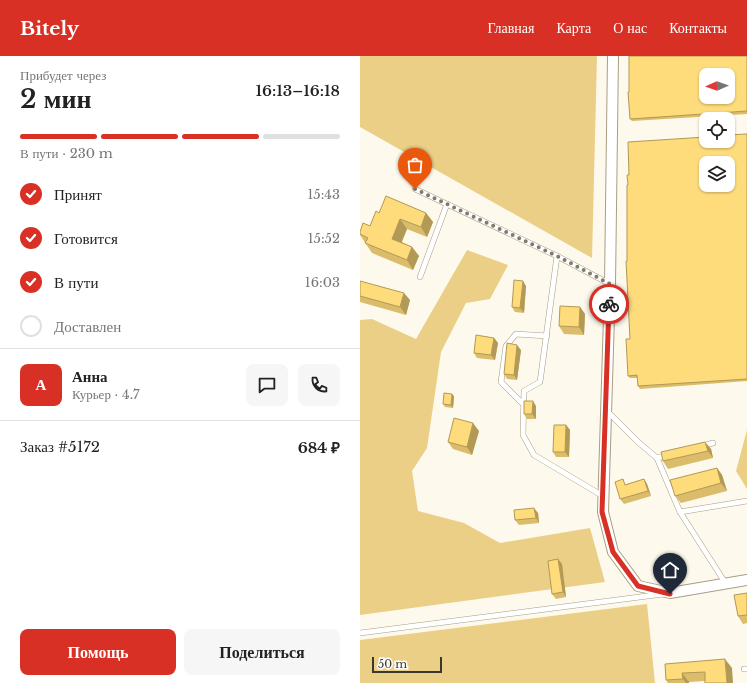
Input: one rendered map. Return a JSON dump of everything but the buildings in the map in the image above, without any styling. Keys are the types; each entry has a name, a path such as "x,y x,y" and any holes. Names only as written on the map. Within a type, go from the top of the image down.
{"street":[{"path":"613,56 610,284 602,512 613,552 638,586 670,594 747,580"}],"lane":[{"path":"415,189 557,256 610,284"},
{"path":"420,277 447,204"},
{"path":"557,256 540,382 524,392 523,435 534,455 603,496"},
{"path":"524,405 501,382 506,346 516,334 546,336"},
{"path":"606,409 656,458 680,512 726,584"},
{"path":"699,446 713,443"},
{"path":"656,458 671,454"},
{"path":"680,512 747,501"},
{"path":"360,632 670,594"}],"shaded area":[{"path":"360,56 597,56 592,258 360,127"},
{"path":"467,250 508,265 490,299 466,303 441,352 427,448 412,471 418,511 464,523 500,543 590,528 605,582 360,615 360,320 372,319 416,339"},
{"path":"747,430 747,489 736,471"},
{"path":"647,604 655,683 360,683 360,640"}],"way so far":[{"path":"415,189 557,256 610,284 609,304"}],"route":[{"path":"609,304 602,512 613,552 638,586 670,594"}]}
